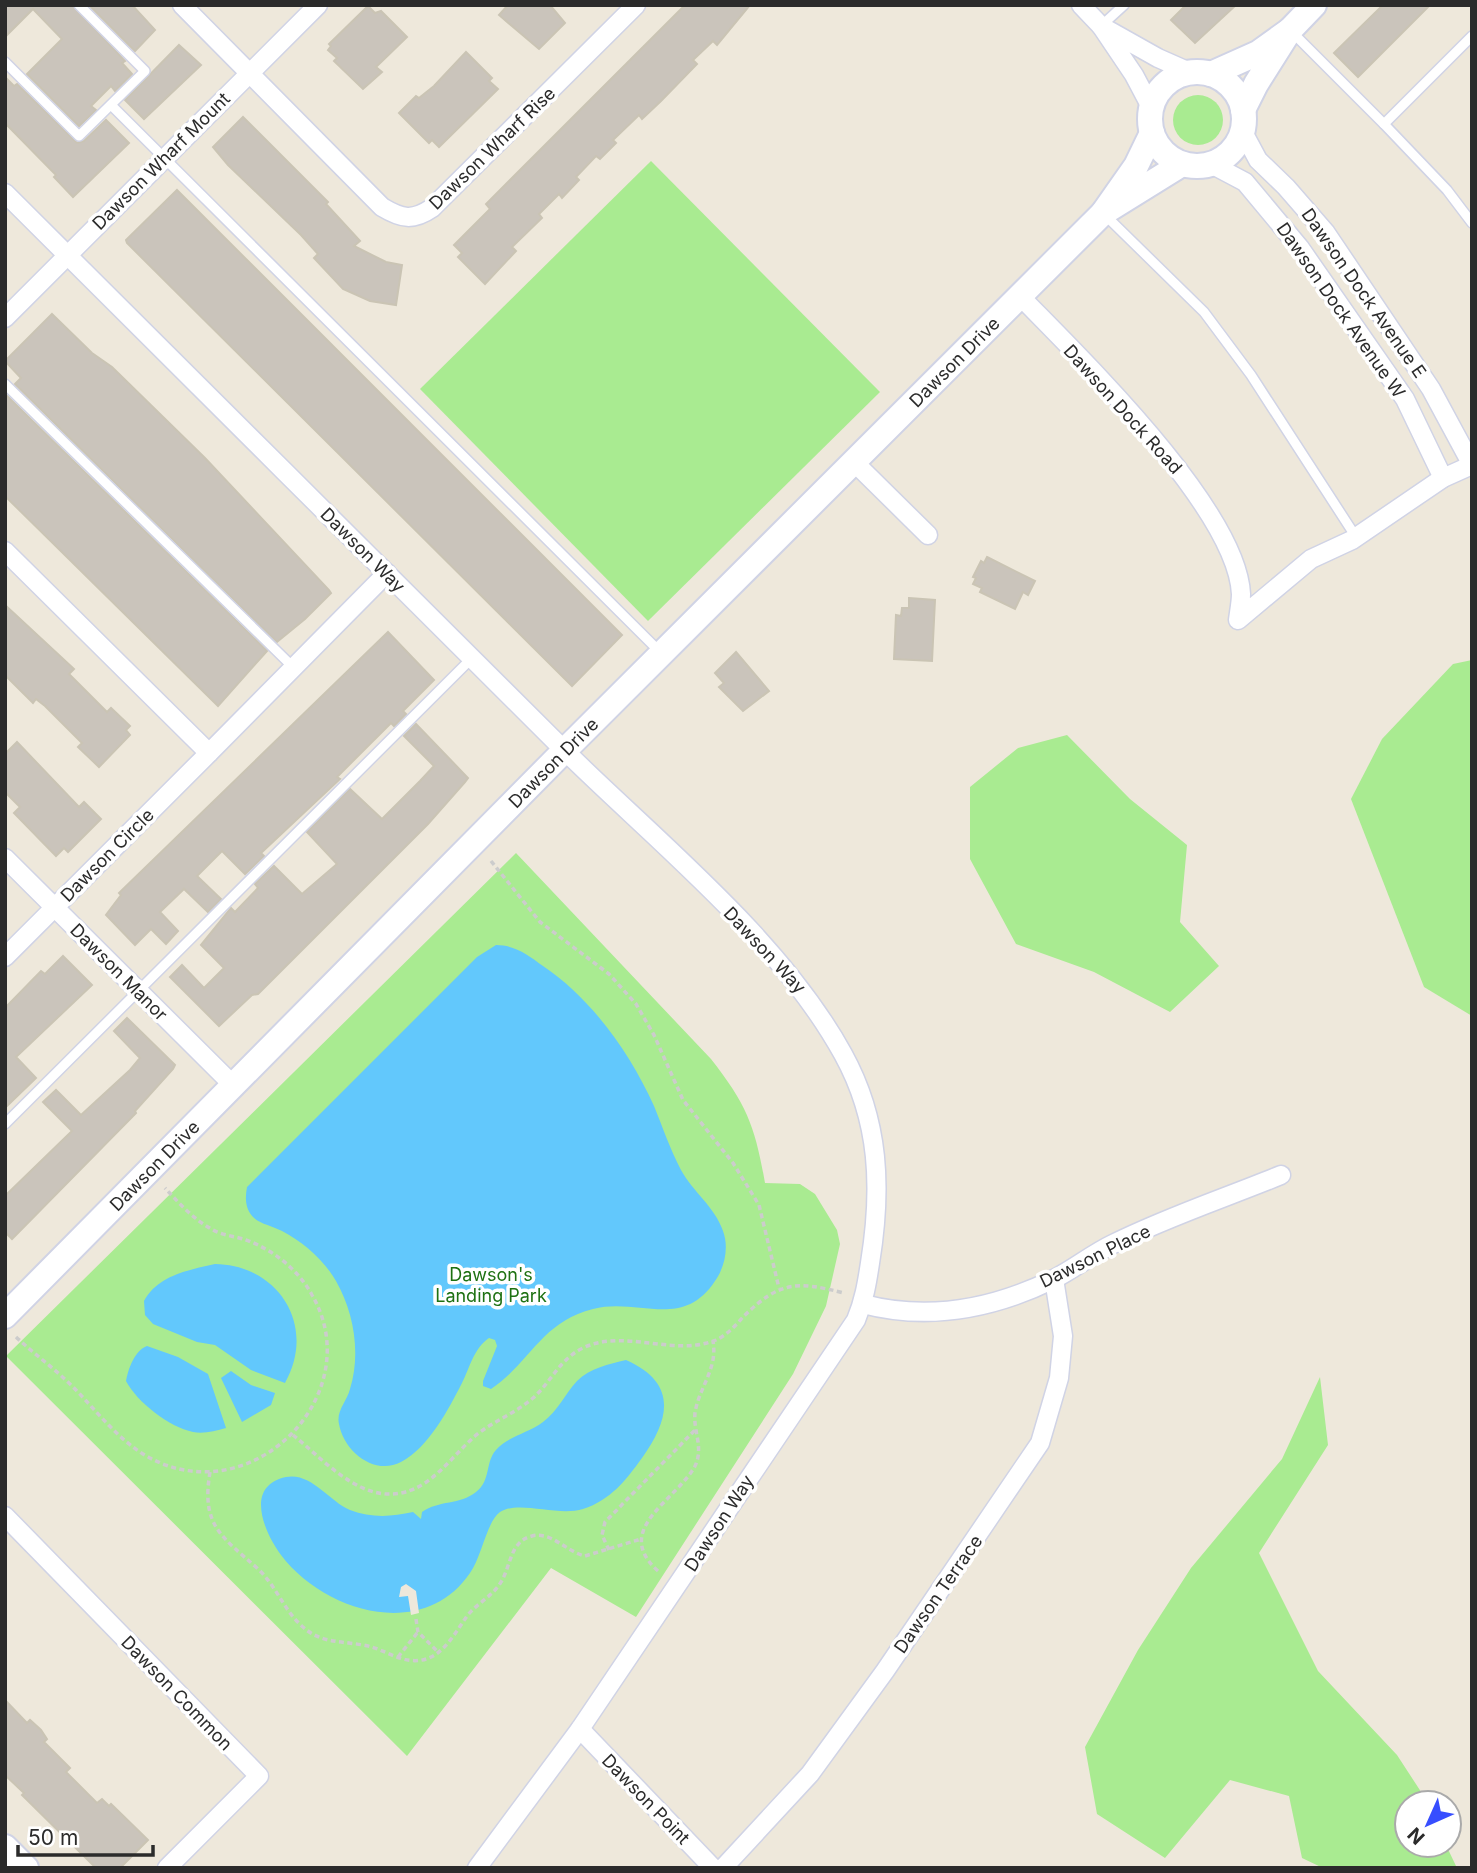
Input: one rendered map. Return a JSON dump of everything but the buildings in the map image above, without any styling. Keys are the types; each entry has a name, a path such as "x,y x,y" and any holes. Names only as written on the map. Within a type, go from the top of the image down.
{"street":[{"path":"182,5 250,73"},
{"name":"Dawson Wharf Mount","path":"5,318 318,5"},
{"name":"Dawson Wharf Rise","path":"250,73 383,207 406,219 420,216 432,208 636,5"},
{"path":"1081,5 1101,26 1134,75 1159,146 1182,164 1212,164 1225,158 1236,146 1243,121 1290,30"},
{"path":"1152,121 1160,90 1172,79 1202,73 1258,52 1290,30 1314,5"},
{"path":"1101,26 1158,58 1232,86 1243,121"},
{"name":"Dawson Drive","path":"10,1326 234,1086 564,751 1103,213 1136,166 1152,121"},
{"name":"Dawson Dock Avenue E","path":"1243,121 1258,160 1326,233 1431,389 1472,464"},
{"name":"Dawson Drive","path":"1103,213 1182,164"},
{"name":"Dawson Dock Avenue W","path":"1212,164 1245,182 1300,248 1405,399 1443,478"},
{"name":"Dawson Way","path":"5,192 564,751 750,930 807,994 845,1056 869,1112 876,1165 878,1212 863,1304 856,1320 580,1729 477,1868"},
{"name":"Dawson Dock Road","path":"1020,296 1159,445 1195,491 1228,548 1241,593 1238,620 1311,559 1356,537 1443,478 1472,464"},
{"path":"853,461 928,535"},
{"path":"5,551 209,753"},
{"name":"Dawson Circle","path":"5,957 387,573"},
{"name":"Dawson Manor","path":"5,858 234,1086"},
{"name":"Dawson Place","path":"863,1304 892,1311 958,1311 998,1301 1054,1279 1113,1244 1281,1175"},
{"name":"Dawson Terrace","path":"723,1868 810,1774 892,1660 1040,1443 1059,1378 1062,1347 1054,1279"},
{"name":"Dawson Common","path":"5,1516 259,1776 167,1868"},
{"name":"Dawson Point","path":"580,1729 713,1868"},
{"path":"5,1847 26,1868"}],"lane":[{"path":"5,62 79,136 145,71 79,5"},
{"path":"1101,26 1124,5"},
{"path":"1290,30 1447,190 1472,223"},
{"path":"1384,124 1472,36"},
{"path":"111,105 661,654"},
{"path":"1103,213 1204,312 1251,375 1356,537"},
{"path":"5,384 294,668"},
{"path":"5,1124 472,658"}],"path":[{"path":"491,861 541,922 609,974 636,1004 654,1035 683,1100 733,1163 759,1205 779,1288"},
{"path":"10,1326 134,1449 166,1465 210,1471 247,1464 293,1434 313,1408 327,1367 328,1339 312,1294 279,1258 244,1240 210,1228 165,1188"},
{"path":"293,1434 359,1488 381,1494 398,1493 432,1478 473,1438 530,1401 565,1359 586,1346 611,1341 683,1346 713,1341 727,1332 760,1300 779,1288 807,1286 844,1293"},
{"path":"657,1571 644,1556 641,1539 651,1516 696,1465 699,1446 696,1429 697,1404 714,1360 713,1341"},
{"path":"609,1550 602,1535 604,1525 636,1487 696,1429"},
{"path":"210,1471 206,1503 212,1522 223,1539 270,1582 303,1628 324,1639 366,1645 398,1657 419,1661 439,1653 452,1641 470,1613 500,1584 514,1550 526,1538 545,1536 585,1556 641,1539"},
{"path":"416,1619 418,1632 439,1653"},
{"path":"398,1657 418,1632"}],"green space":[{"path":"1198,95 1216,102 1223,120 1216,138 1198,145 1180,138 1173,120 1180,102"},
{"path":"651,161 880,392 648,621 420,389"},
{"path":"1472,660 1472,1016 1424,987 1351,799 1382,739 1453,664"},
{"path":"1067,735 1130,799 1187,845 1180,922 1219,966 1170,1012 1094,972 1016,944 970,859 970,787 1018,748"},
{"name":"Dawson's Landing Park","path":"516,853 711,1059 748,1117 765,1183 800,1184 815,1194 837,1230 840,1244 826,1306 793,1374 636,1617 551,1568 407,1756 6,1356"},
{"path":"1320,1377 1328,1445 1259,1553 1318,1671 1397,1755 1419,1789 1393,1789 1393,1859 1453,1859 1456,1866 1452,1868 1323,1868 1302,1858 1289,1796 1230,1780 1165,1858 1097,1814 1085,1747 1138,1650 1191,1568 1282,1459"}],"water":[{"path":"496,945 521,951 561,979 608,1028 644,1086 681,1170 719,1222 725,1237 725,1257 715,1281 702,1296 688,1305 674,1309 610,1306 575,1315 548,1333 491,1389 483,1386 497,1346 495,1340 489,1338 476,1352 450,1405 429,1438 401,1462 391,1466 371,1464 347,1444 338,1419 350,1389 355,1361 354,1334 342,1293 331,1273 305,1246 290,1235 253,1217 246,1203 247,1187 477,957"},
{"path":"215,1264 238,1267 257,1275 274,1287 286,1302 294,1321 297,1340 294,1362 285,1383 251,1370 215,1345 197,1342 153,1324 145,1315 144,1301 157,1285 175,1275"},
{"path":"147,1346 178,1357 208,1374 226,1428 201,1433 184,1429 164,1419 138,1397 126,1381 136,1356"},
{"path":"626,1360 643,1369 654,1380 664,1403 659,1429 630,1474 610,1495 583,1509 562,1511 517,1508 500,1512 492,1523 470,1573 450,1594 427,1607 401,1613 374,1611 347,1604 322,1592 300,1575 281,1555 269,1534 261,1511 261,1500 265,1490 273,1482 286,1477 304,1479 342,1506 358,1513 373,1515 389,1516 413,1512 421,1519 422,1512 429,1508 470,1496 481,1488 490,1460 501,1445 548,1418 582,1377 600,1367"},
{"path":"231,1371 251,1385 275,1393 271,1405 242,1422 221,1378"}],"pier":[{"path":"406,1584 416,1591 419,1613 411,1615 408,1596 399,1597 401,1587"}]}
